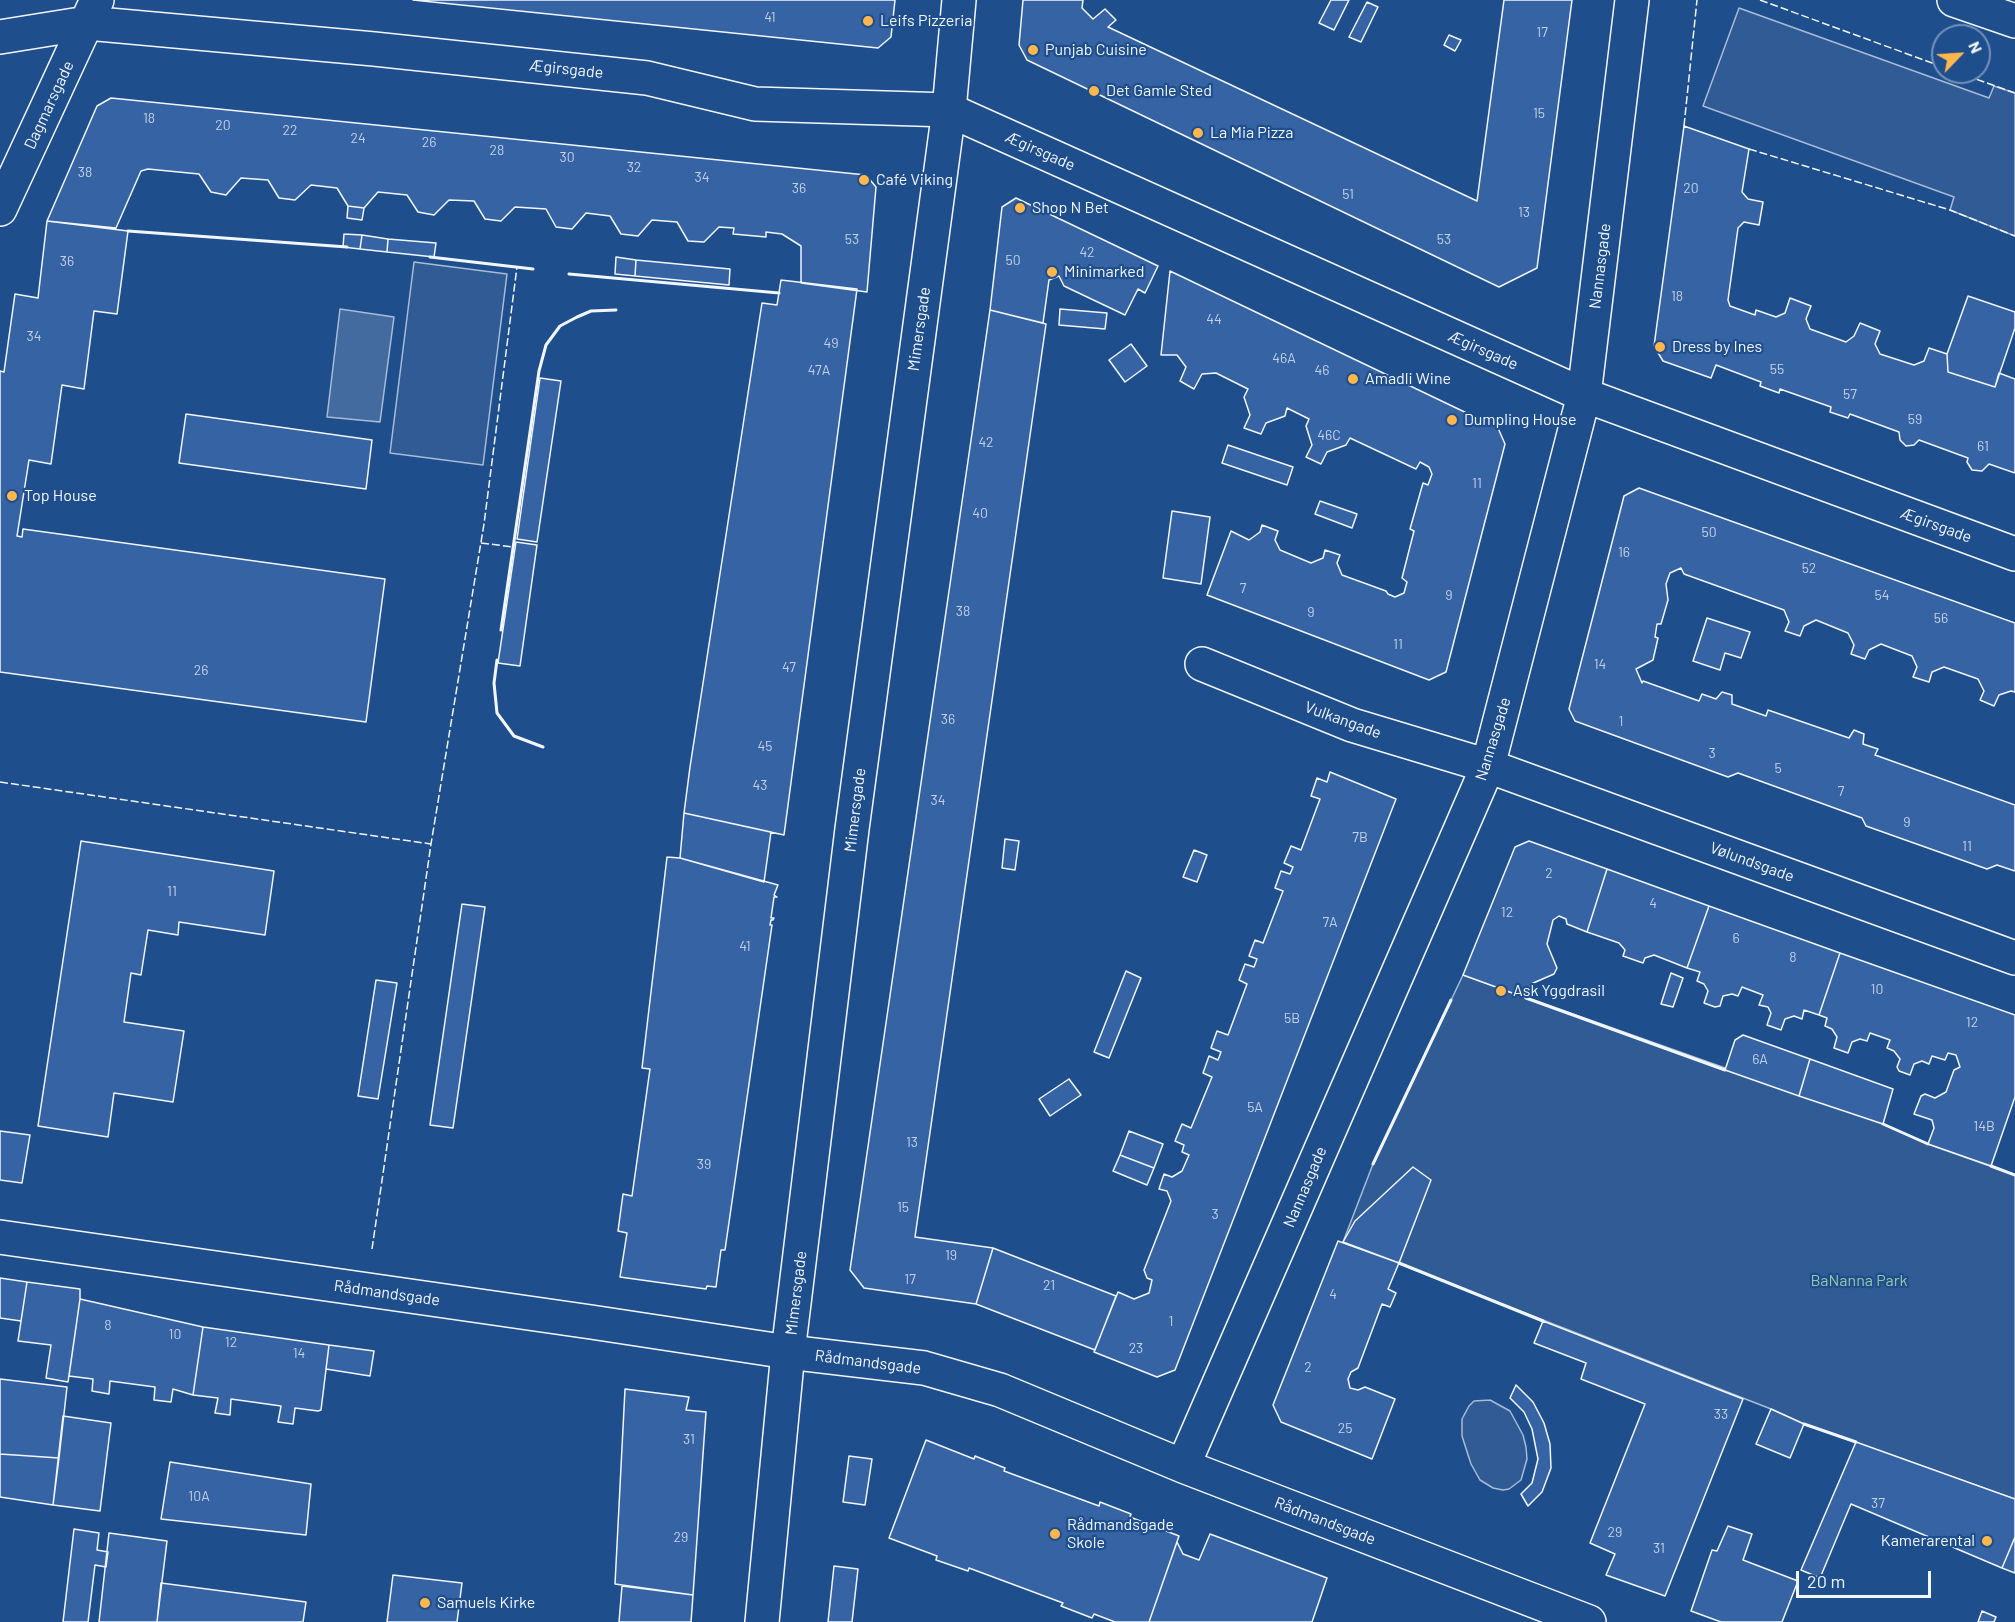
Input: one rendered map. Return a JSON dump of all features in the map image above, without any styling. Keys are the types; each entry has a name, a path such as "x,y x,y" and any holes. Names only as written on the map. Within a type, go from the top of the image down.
{"street":[{"name":"Mimersgade","path":"762,1622 788,1352 852,829 949,110 959,0"},
{"name":"Nannasgade","path":"1183,1466 1488,766 1584,396 1632,0"},
{"path":"1954,0 2015,21"},
{"name":"Ægirsgade","path":"0,37 92,11 362,48 647,78 754,104 949,110 1584,396 2015,554"},
{"name":"Dagmarsgade","path":"0,209 92,11"},
{"name":"Vulkangade","path":"1202,664 1352,725 1488,766"},
{"name":"Vølundsgade","path":"1488,766 2015,958"},
{"name":"Rådmandsgade","path":"0,1237 788,1352 924,1368 1000,1390 1183,1466 1589,1622"}],"green space":[{"path":"1739,8 1931,77 1931,84 1950,84 1989,98 1994,86 2015,93 2015,236 1950,210 1954,197 1703,106"},
{"path":"414,262 507,274 483,465 390,453"},
{"name":"BaNanna Park","path":"1463,975 1883,1124 1928,1144 2015,1175 2015,1499 1804,1424 1771,1409 1343,1242 1373,1164"},
{"path":"1490,1400 1510,1411 1523,1435 1526,1447 1527,1459 1521,1480 1509,1489 1493,1488 1480,1480 1471,1464 1462,1436 1462,1419 1469,1406 1474,1401"}],"shaded area":[{"path":"340,309 394,317 380,422 327,417"}],"building":[{"path":"413,0 895,0 891,37 878,48"},
{"path":"1023,0 1083,0 1082,8 1093,19 1105,9 1116,20 1108,27 1477,201 1504,0 1572,0 1537,268 1499,287 1027,60 1019,45"},
{"path":"1331,0 1349,0 1334,30 1319,23"},
{"path":"1367,2 1378,7 1361,42 1349,37"},
{"path":"1449,35 1461,40 1455,51 1444,45"},
{"path":"111,98 866,175 876,187 867,292 801,283 801,246 782,234 766,232 766,237 733,234 734,228 719,227 704,242 688,241 677,222 652,220 638,236 621,234 610,216 586,213 572,229 556,227 546,209 515,207 501,221 485,219 474,201 449,200 434,215 418,212 407,195 378,192 364,208 348,206 337,188 311,185 295,200 279,198 268,180 241,178 226,195 211,192 199,174 148,169 141,171 116,228 47,221 97,106"},
{"path":"1684,126 1749,149 1742,192 1748,199 1763,202 1759,225 1744,222 1738,228 1728,300 1730,306 1755,315 1756,310 1776,317 1785,313 1790,298 1811,306 1806,319 1810,329 1846,342 1854,336 1860,323 1880,331 1875,344 1880,354 1914,365 1924,361 1929,348 1947,354 1948,372 1995,387 1999,373 2015,379 2015,473 1989,464 1982,471 1972,470 1967,462 1968,458 1919,440 1914,445 1906,446 1900,440 1899,432 1850,414 1848,418 1830,412 1831,407 1780,389 1779,393 1760,386 1761,382 1716,365 1711,378 1663,361 1654,346"},
{"path":"1016,198 1158,266 1145,293 1138,289 1125,315 1064,286 1059,276 1049,280 1043,323 990,310 1002,207"},
{"path":"348,206 364,208 362,220 347,218"},
{"name":"Top House","path":"47,221 128,231 117,314 94,311 84,389 62,385 51,464 29,460 17,536 22,537 23,529 385,579 366,722 0,672 0,371 4,372 15,294 38,298"},
{"path":"344,234 362,235 360,249 343,247"},
{"path":"362,235 388,239 387,252 360,249"},
{"path":"388,239 436,243 434,257 387,252"},
{"path":"616,257 636,260 635,276 615,274"},
{"path":"636,260 730,269 729,285 635,276"},
{"path":"1170,271 1498,428 1505,444 1446,672 1429,680 1207,595 1231,531 1249,540 1260,532 1262,525 1278,531 1275,540 1280,550 1311,563 1323,558 1325,550 1340,555 1337,563 1342,575 1386,591 1395,597 1404,593 1407,582 1402,578 1414,531 1410,529 1423,483 1428,485 1432,474 1429,467 1420,462 1416,469 1350,438 1346,445 1327,452 1321,464 1306,457 1312,445 1306,426 1309,419 1287,408 1285,416 1266,423 1261,434 1244,428 1250,415 1244,397 1248,389 1216,373 1202,374 1194,389 1180,381 1186,367 1177,355 1161,355"},
{"path":"781,280 857,289 784,835 684,813 762,303 777,305"},
{"path":"1968,296 2015,312 2015,328 1995,387 1948,372 1947,354"},
{"path":"1060,309 1107,313 1105,329 1059,325"},
{"path":"990,310 1046,324 915,1237 993,1248 976,1304 864,1288 850,1270"},
{"path":"1131,344 1147,366 1125,382 1109,360"},
{"path":"540,378 561,381 537,542 517,539"},
{"path":"186,414 372,440 366,489 179,463"},
{"path":"1228,445 1293,467 1287,485 1222,463"},
{"path":"1639,488 2015,623 2015,692 1999,695 1994,706 1980,700 1984,691 1978,679 1944,667 1932,672 1929,682 1913,677 1917,667 1912,656 1881,644 1869,650 1865,659 1851,654 1854,645 1848,633 1816,620 1804,626 1800,636 1785,631 1789,622 1784,610 1684,574 1681,568 1670,573 1666,584 1668,600 1661,624 1657,624 1655,637 1658,638 1653,660 1636,669 1642,683 1643,681 1699,701 1702,694 1716,699 1722,692 1732,695 1732,704 1766,716 1768,710 1849,738 1854,730 1864,734 1863,744 1878,749 1875,755 2015,805 2015,871 1997,865 1987,869 1866,826 1862,818 1738,773 1728,777 1575,721 1569,709 1624,496"},
{"path":"1320,501 1357,514 1352,528 1315,514"},
{"path":"1172,511 1210,517 1201,584 1163,578"},
{"path":"516,542 537,545 520,666 498,663"},
{"path":"1707,618 1750,632 1741,658 1725,653 1720,670 1693,661"},
{"path":"1330,772 1396,799 1175,1370 1157,1377 1094,1352 1118,1292 1134,1299 1149,1293 1152,1280 1147,1278 1144,1270 1171,1201 1167,1191 1159,1189 1164,1174 1172,1177 1182,1171 1189,1155 1182,1152 1184,1145 1175,1141 1182,1124 1191,1128 1212,1077 1203,1073 1209,1056 1218,1060 1221,1052 1211,1048 1217,1031 1228,1035 1247,984 1239,980 1245,964 1254,967 1257,959 1249,956 1255,940 1263,943 1283,891 1275,888 1281,871 1290,874 1293,867 1284,863 1291,846 1301,850 1320,799 1311,796 1317,778 1327,782"},
{"path":"684,813 771,832 764,882 680,858"},
{"path":"1005,839 1019,841 1015,870 1002,868"},
{"path":"81,841 274,871 265,935 179,922 178,935 148,930 141,975 131,973 124,1022 184,1031 173,1102 114,1093 108,1137 38,1126"},
{"path":"1529,841 1607,869 1587,932 1567,924 1566,919 1559,916 1553,920 1547,944 1557,968 1554,974 1531,984 1526,998 1463,975 1515,847"},
{"path":"1194,850 1207,855 1197,882 1183,877"},
{"path":"667,857 680,858 778,885 774,895 777,897 774,897 771,918 774,918 770,925 772,925 725,1250 721,1250 716,1287 707,1286 706,1289 620,1277 627,1233 618,1231 623,1194 632,1196 650,1069 642,1068"},
{"path":"1607,869 1709,906 1687,968 1654,955 1645,958 1643,963 1623,956 1625,950 1619,943 1587,932"},
{"path":"462,904 485,907 453,1128 430,1125"},
{"path":"1709,906 1840,953 1819,1015 1804,1010 1802,1019 1794,1016 1785,1019 1781,1030 1767,1025 1771,1013 1768,1007 1759,1005 1763,995 1742,987 1738,996 1732,994 1723,996 1720,1006 1715,1007 1704,1003 1708,991 1704,984 1697,981 1700,972 1687,968"},
{"path":"1840,953 2015,1015 2015,1097 1991,1166 1928,1144 1934,1128 1932,1120 1914,1114 1921,1096 1925,1094 1935,1098 1946,1092 1954,1070 1960,1067 1956,1055 1948,1053 1945,1060 1932,1056 1929,1064 1922,1061 1914,1064 1910,1075 1899,1071 1897,1067 1900,1059 1894,1051 1887,1048 1890,1040 1870,1033 1867,1041 1860,1039 1852,1042 1848,1053 1834,1048 1837,1037 1832,1029 1825,1026 1827,1018 1819,1015"},
{"path":"1126,971 1141,978 1109,1058 1094,1052"},
{"path":"1671,973 1683,978 1673,1007 1661,1004"},
{"path":"376,980 397,983 378,1099 358,1096"},
{"path":"1743,1035 1810,1059 1799,1096 1725,1070 1735,1040"},
{"path":"1810,1059 1893,1089 1883,1124 1799,1096"},
{"path":"1069,1079 1081,1095 1050,1116 1039,1099"},
{"path":"0,1131 30,1135 22,1183 0,1180"},
{"path":"1129,1131 1163,1144 1154,1168 1120,1155"},
{"path":"1120,1155 1154,1168 1147,1185 1113,1171"},
{"path":"1413,1167 1431,1180 1399,1263 1343,1242 1355,1221"},
{"path":"1338,1241 1399,1263 1388,1289 1396,1293 1390,1307 1382,1304 1358,1368 1351,1372 1348,1379 1350,1388 1358,1390 1365,1387 1395,1399 1372,1459 1281,1422 1273,1405"},
{"path":"993,1248 1116,1296 1095,1350 976,1304"},
{"path":"0,1278 27,1282 21,1321 0,1318"},
{"path":"27,1282 80,1289 68,1382 46,1378 51,1345 18,1341"},
{"path":"80,1299 203,1327 193,1395 173,1389 171,1402 154,1400 155,1387 110,1381 109,1394 92,1391 93,1379 69,1376"},
{"path":"1543,1321 1743,1399 1665,1596 1606,1575 1615,1554 1590,1543 1645,1404 1581,1379 1586,1363 1534,1343"},
{"path":"203,1327 329,1345 321,1410 295,1408 293,1424 278,1422 281,1406 231,1399 230,1415 215,1413 218,1398 193,1395"},
{"path":"329,1345 374,1351 370,1376 326,1369"},
{"path":"0,1379 67,1387 59,1458 0,1454"},
{"path":"1516,1385 1533,1402 1544,1423 1550,1444 1551,1468 1542,1492 1528,1506 1521,1494 1532,1483 1538,1459 1532,1429 1524,1412 1510,1398"},
{"path":"625,1389 689,1397 686,1410 706,1412 693,1595 615,1584"},
{"path":"1771,1409 1804,1424 1790,1458 1756,1444"},
{"path":"63,1416 111,1423 100,1511 53,1505"},
{"path":"926,1440 974,1459 975,1456 1005,1468 1004,1471 1099,1506 1100,1502 1131,1514 1130,1517 1179,1536 1149,1622 1115,1622 1094,1614 1092,1618 1061,1606 1063,1603 969,1568 968,1571 936,1560 937,1556 889,1538"},
{"path":"1856,1442 2015,1499 2015,1537 2002,1568 1851,1504 1820,1578 1801,1570"},
{"path":"0,1454 59,1458 53,1505 0,1497"},
{"path":"849,1456 872,1459 865,1505 843,1502"},
{"path":"170,1462 311,1484 306,1535 161,1519"},
{"path":"1728,1526 1752,1534 1743,1560 1798,1581 1782,1622 1721,1622 1691,1611 1712,1550 1717,1551"},
{"path":"74,1529 99,1533 97,1550 108,1552 106,1567 95,1565 88,1622 63,1622"},
{"path":"109,1533 167,1541 157,1622 99,1622"},
{"path":"1210,1534 1327,1578 1312,1622 1149,1622 1177,1542 1183,1554 1199,1560"},
{"path":"2015,1537 2015,1573 2002,1568"},
{"path":"834,1566 858,1569 852,1622 828,1622"},
{"name":"Samuels Kirke","path":"393,1575 462,1583 457,1622 387,1622"},
{"path":"161,1583 306,1602 303,1622 157,1622"},
{"path":"622,1586 693,1595 691,1622 619,1622"},
{"path":"1982,1611 1996,1617 1994,1622 1978,1622"}],"fence":[{"path":"1684,126 1697,0"},
{"path":"1760,0 1931,63"},
{"path":"1990,84 2015,93"},
{"path":"1749,149 1950,210 2015,236"},
{"path":"372,1249 431,844 484,524 517,267"},
{"path":"481,543 513,547"},
{"path":"0,782 431,844"}],"wall":[{"path":"128,231 347,247"},
{"path":"430,257 533,269"},
{"path":"569,274 779,293"},
{"path":"501,630 539,371 546,345 560,326 577,317 591,311 616,310"},
{"path":"497,660 494,683 497,713 514,736 543,747"},
{"path":"1526,998 1725,1070"},
{"path":"1373,1164 1451,1000"},
{"path":"1883,1124 1928,1144"},
{"path":"1991,1166 2015,1175"},
{"path":"1399,1263 1543,1321"},
{"path":"1804,1424 1856,1442"}],"place":[{"name":"Leifs Pizzeria","path":"868,21"},
{"name":"Punjab Cuisine","path":"1033,50"},
{"name":"Det Gamle Sted","path":"1094,91"},
{"name":"La Mia Pizza","path":"1198,133"},
{"name":"Café Viking","path":"864,180"},
{"name":"Shop N Bet","path":"1020,208"},
{"name":"Minimarked","path":"1052,272"},
{"name":"Dress by Ines","path":"1660,347"},
{"name":"Amadli Wine","path":"1353,379"},
{"name":"Dumpling House","path":"1452,420"},
{"name":"Top House","path":"12,496"},
{"name":"Ask Yggdrasil","path":"1501,991"},
{"name":"Rådmandsgade Skole","path":"1055,1534"},
{"name":"Kamerarental","path":"1987,1541"},
{"name":"Samuels Kirke","path":"425,1603"}]}
